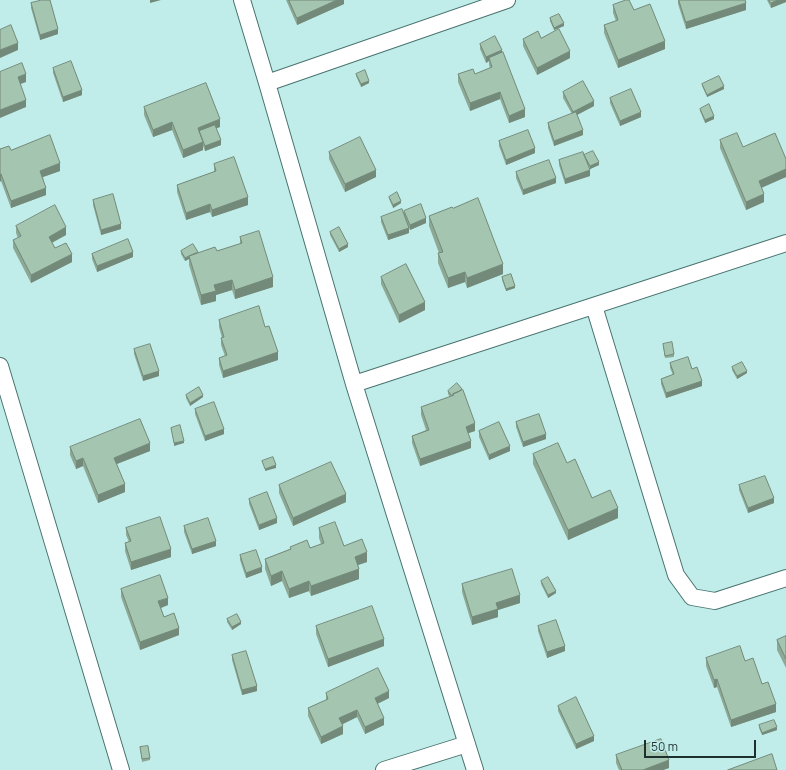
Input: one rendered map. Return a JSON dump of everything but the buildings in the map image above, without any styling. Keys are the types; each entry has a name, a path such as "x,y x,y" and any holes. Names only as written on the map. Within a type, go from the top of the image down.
{"street":[{"path":"242,0 354,384 475,770"},
{"path":"267,83 507,0"},
{"path":"354,384 786,243"},
{"path":"594,306 676,574 692,597 715,601 786,578"},
{"path":"0,366 121,770"},
{"path":"384,770 467,744"}]}
